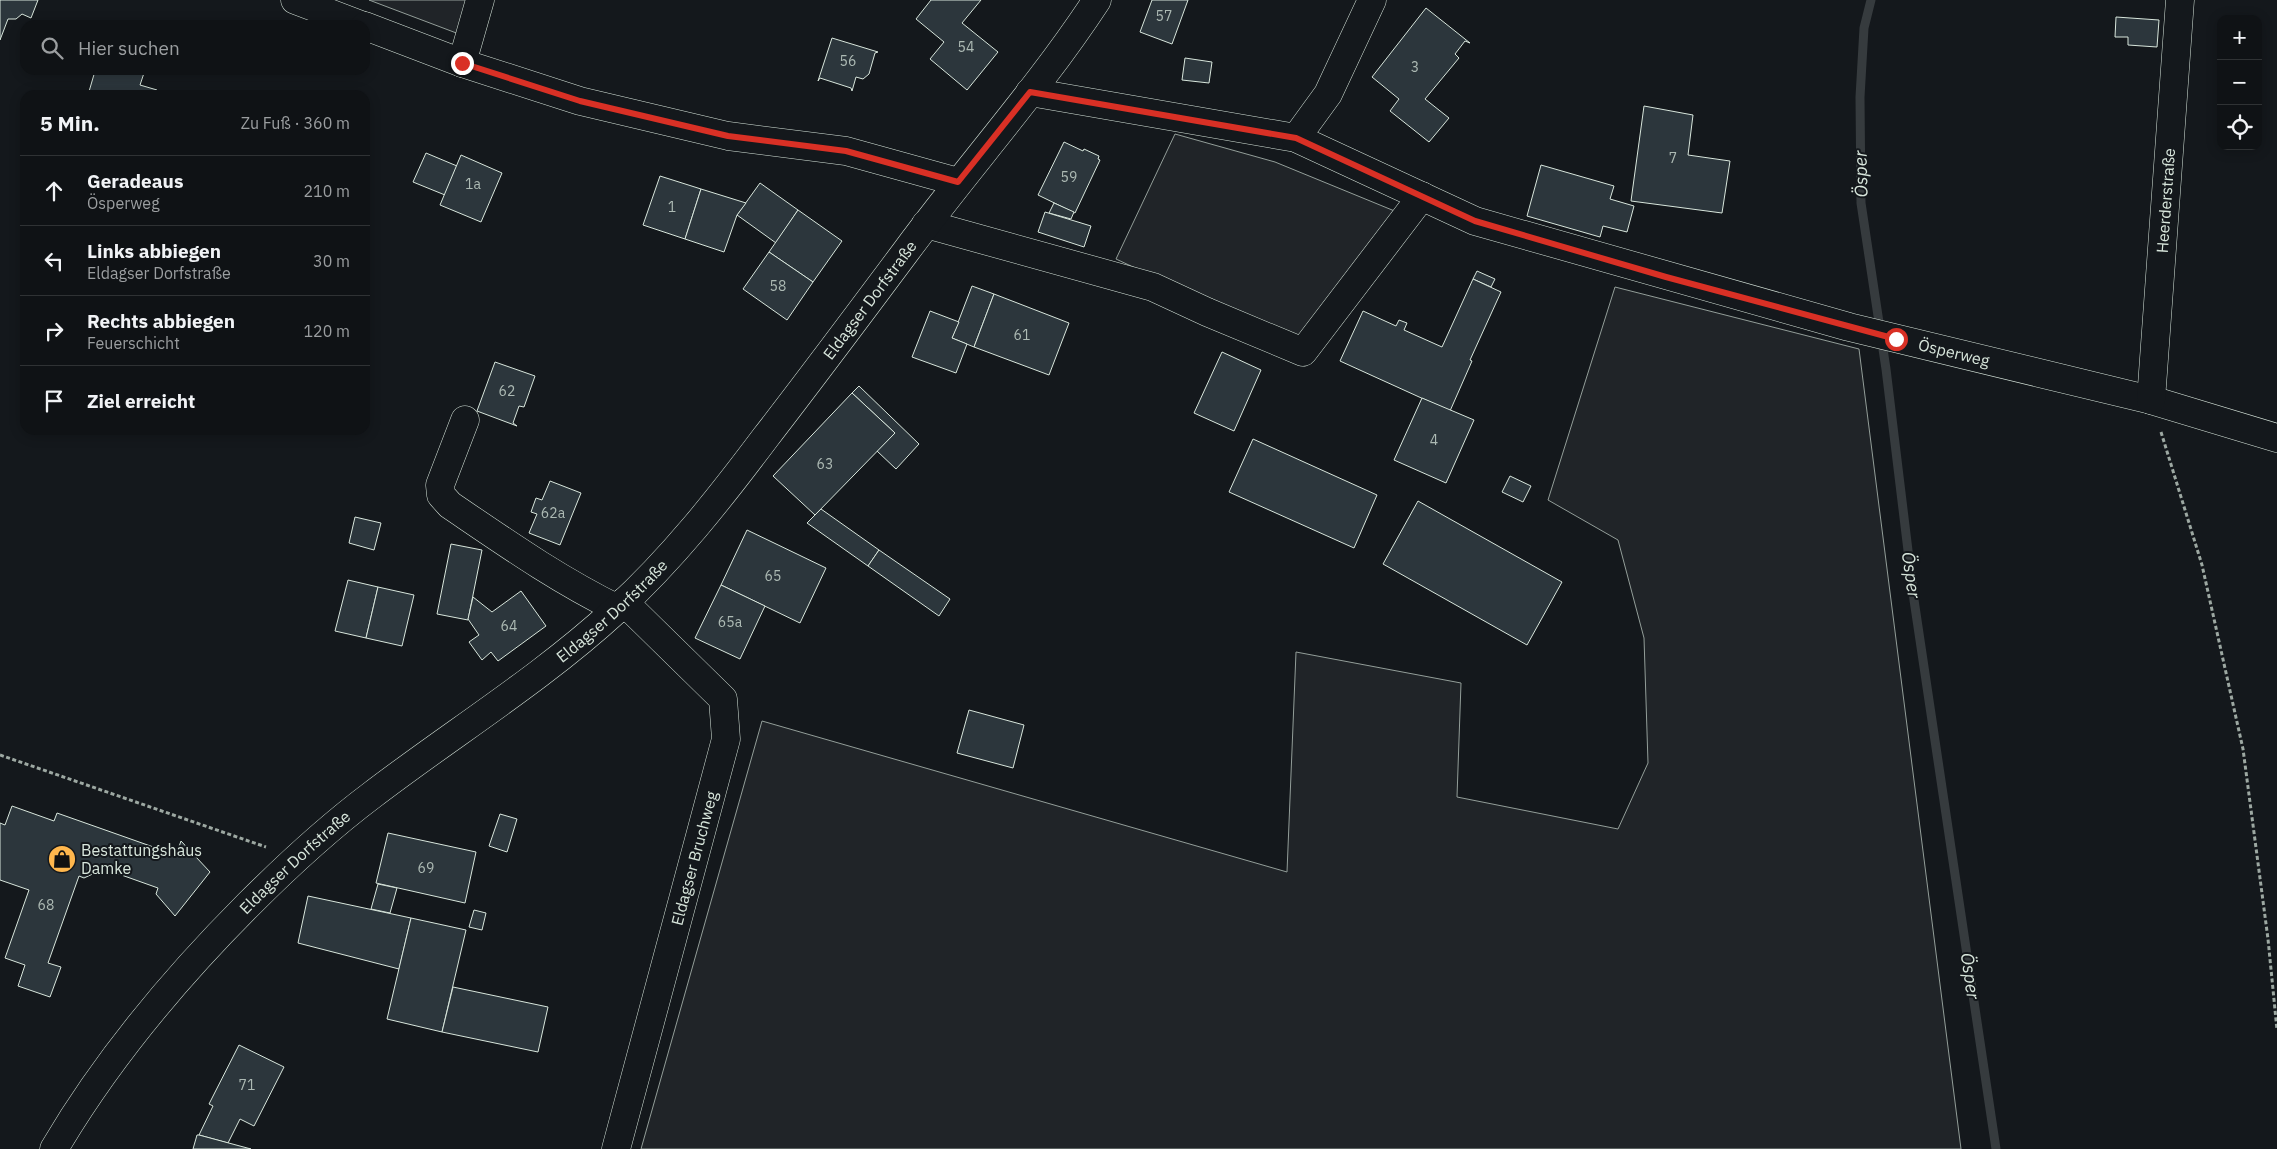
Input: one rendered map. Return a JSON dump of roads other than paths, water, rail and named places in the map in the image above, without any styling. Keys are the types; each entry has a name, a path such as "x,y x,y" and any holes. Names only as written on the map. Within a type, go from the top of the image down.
{"street":[{"path":"295,0 348,20"},
{"path":"462,63 480,0"},
{"name":"Eldagser Dorfstraße","path":"54,1149 88,1093 136,1029 196,959 296,857 372,795 517,690 621,606 670,555 724,492 958,182 1030,92 1097,0"},
{"path":"1296,138 1328,94 1372,0"},
{"name":"Heerderstraße","path":"2151,400 2180,0"},
{"path":"370,28 462,63 589,104 728,136 846,151 958,182"},
{"name":"Ösperweg","path":"1030,92 1296,138 1475,221 1666,277 1849,327 2151,400 2277,438"},
{"path":"926,224 1153,287 1303,352 1422,196"},
{"name":"Eldagser Bruchweg","path":"465,420 440,485 441,495 450,505 574,587 621,606 723,699 726,739 616,1149"}],"waterway":[{"name":"Ösper","path":"1871,0 1864,28 1860,97 1861,203 1886,369 1914,600 1996,1149"}],"place":[{"name":"Bestattungshaus Damke","path":"62,859"}]}
